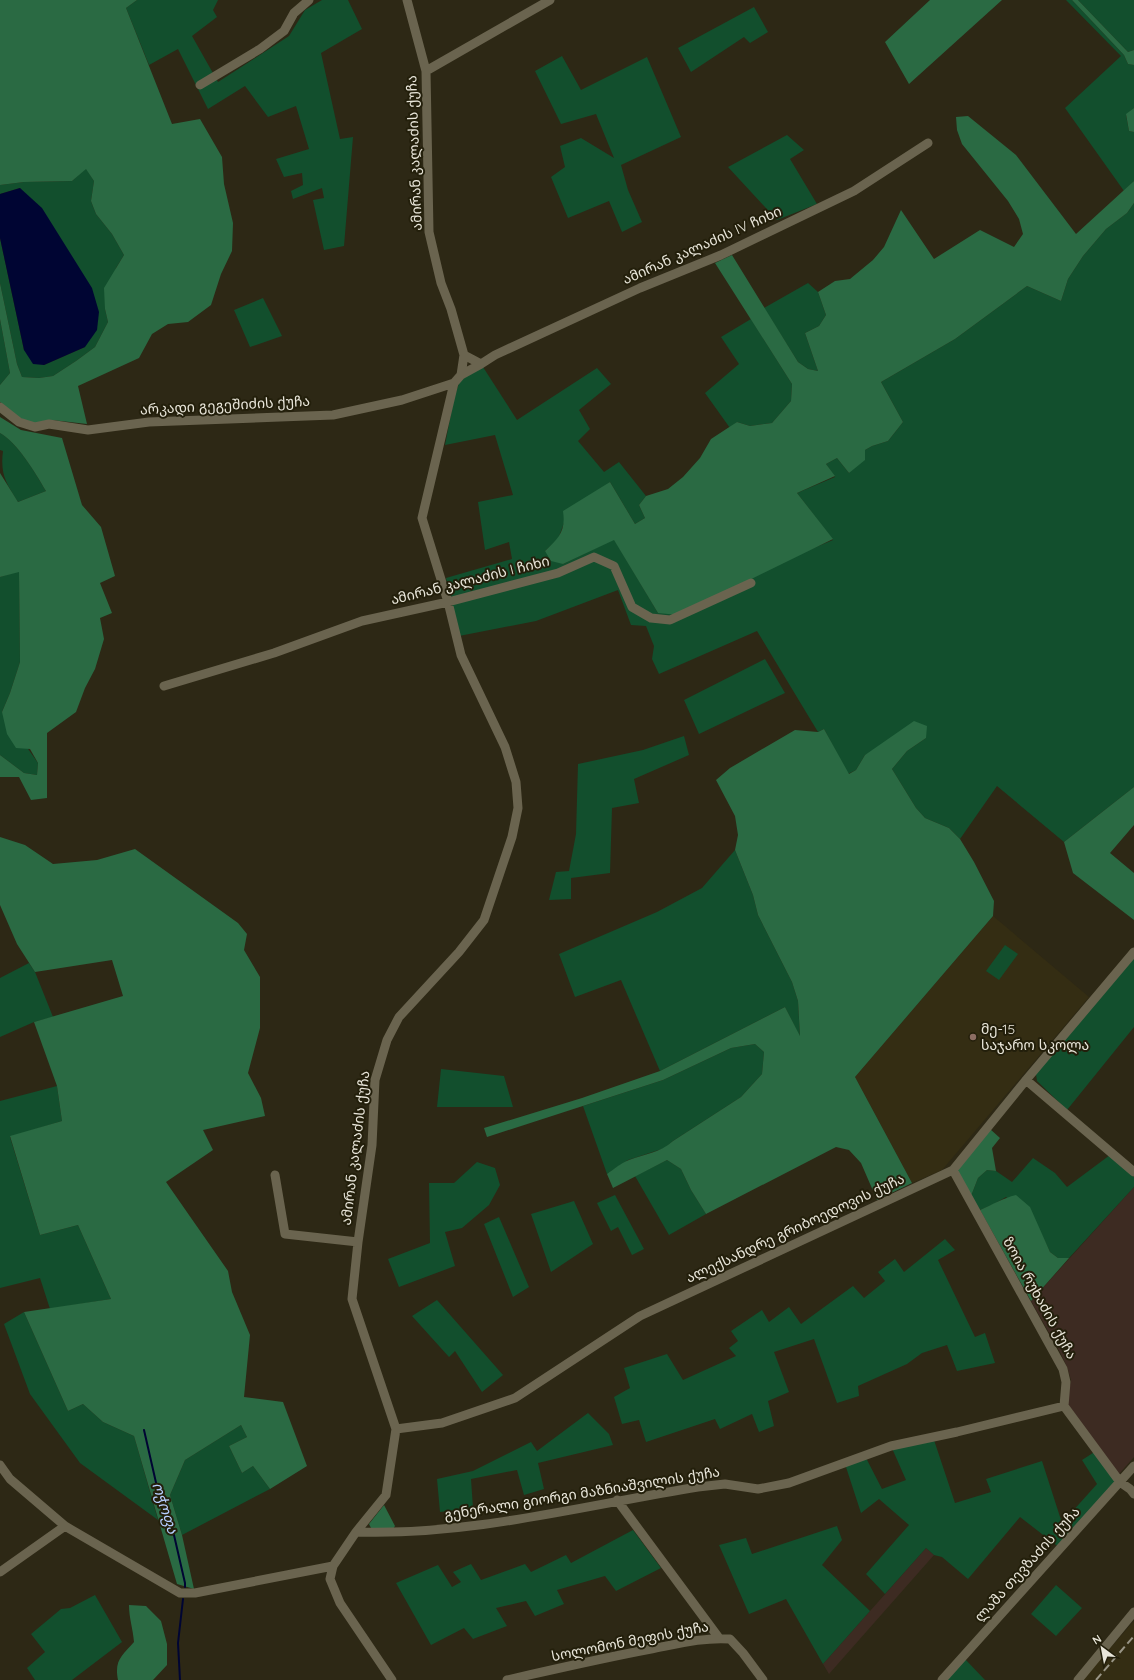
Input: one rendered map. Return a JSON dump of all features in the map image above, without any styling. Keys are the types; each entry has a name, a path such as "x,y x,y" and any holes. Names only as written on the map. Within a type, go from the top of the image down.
{"street":[{"path":"200,86 260,49 284,31 294,13 308,0"},
{"name":"ამირან კალაძის ქუჩა","path":"407,0 426,71 429,232 441,283 451,309 464,355 461,375"},
{"path":"426,71 550,0"},
{"name":"ამირან კალაძის IV ჩიხი","path":"461,375 495,355 640,288 721,255 854,191 928,142"},
{"path":"464,355 481,364"},
{"path":"454,382 461,375"},
{"name":"ამირან კალაძის ქუჩა","path":"332,1566 356,1532 386,1495 396,1429 352,1299 358,1242 372,1145 375,1080 387,1040 399,1017 459,952 484,920 512,838 518,808 516,782 505,748 461,655 448,602 422,518 454,382"},
{"name":"არკადი გეგეშიძის ქუჩა","path":"0,406 19,422 35,427 49,424 88,430 149,422 333,415 402,400 454,382"},
{"name":"ამირან კალაძის I ჩიხი","path":"164,686 274,653 362,621 448,602 558,573 594,557 614,566 632,607 651,618 670,620 751,583"},
{"name":"ალექსანდრე გრიბოედოვის ქუჩა","path":"396,1429 442,1423 515,1398 640,1316 954,1170 1026,1080 1134,952"},
{"path":"1026,1080 1134,1172"},
{"name":"ზოია რუხაძის ქუჩა","path":"954,1170 1063,1369 1066,1382 1064,1406"},
{"path":"275,1175 285,1234 358,1242"},
{"path":"1064,1406 1120,1482 1134,1494"},
{"name":"გენერალი გიორგი მაზნიაშვილის ქუჩა","path":"356,1532 391,1533 489,1524 617,1500 725,1484 758,1489 789,1483 891,1446 957,1432 1064,1406"},
{"path":"0,1465 10,1479 65,1526 180,1593 195,1593 332,1566 330,1579 340,1604 392,1680"},
{"name":"ლაშა თევზაძის ქუჩა","path":"942,1680 1134,1466"},
{"path":"617,1500 719,1638"},
{"path":"0,1572 65,1526"},
{"path":"1078,1680 1134,1612"},
{"name":"სოლომონ მეფის ქუჩა","path":"507,1680 585,1662 692,1641 719,1638 730,1639 764,1680"}],"shaded area":[{"name":"მე-15 საჯარო სკოლა","path":"993,916 1089,997 942,1170 912,1183 855,1077"},
{"path":"1134,1187 1134,1457 1119,1474 1067,1403 1071,1380 1067,1367 1031,1301"},
{"path":"926,1548 934,1555 829,1674 823,1664"},
{"path":"1134,1621 1134,1680 1082,1680"}],"green space":[{"path":"0,0 137,0 126,8 172,124 200,119 222,157 224,184 233,223 232,251 221,274 211,305 188,322 168,324 152,334 139,358 78,386 87,424 52,420 33,424 23,421 0,402 0,385 10,373 0,319 0,283 17,364 22,377 39,378 53,376 95,347 108,322 105,309 104,288 124,255 112,234 96,214 91,201 94,181 86,169 72,181 24,182 0,185"},
{"path":"137,0 218,0 213,10 217,17 192,36 218,82 289,36 305,10 322,0 348,0 362,29 321,53 340,139 353,137 344,246 324,250 313,200 324,198 322,188 293,199 291,191 303,185 302,173 284,177 276,159 309,149 296,106 268,117 245,86 208,109 178,49 149,65 126,8"},
{"path":"930,0 1002,0 909,84 885,42"},
{"path":"1066,0 1072,0 1124,55 1128,64 1134,65 1134,108 1126,115 1129,131 1134,132 1134,181 1124,191 1065,108 1121,56"},
{"path":"1072,0 1078,0 1128,52 1134,50 1134,65 1128,64 1124,55"},
{"path":"1078,0 1134,0 1134,50 1128,52"},
{"path":"754,7 768,32 750,43 744,37 691,72 678,48"},
{"path":"562,56 581,90 647,57 681,137 621,165 628,190 642,222 622,232 609,201 568,218 551,177 565,167 560,146 581,138 614,158 596,114 561,124 535,71"},
{"path":"1134,108 1134,132 1129,131 1126,114"},
{"path":"968,116 1016,155 1076,234 1134,181 1134,203 1127,213 1106,229 1083,256 1068,279 1061,301 1027,286 955,339 881,382 903,422 888,441 865,450 865,460 849,473 837,458 826,464 835,476 797,493 833,539 678,615 658,613 614,540 563,564 551,561 545,551 560,534 564,518 563,511 610,482 635,524 645,518 639,505 646,496 668,489 683,477 700,458 711,439 737,422 750,426 772,423 791,401 792,384 715,263 732,255 798,362 808,369 818,371 805,333 819,326 826,315 818,292 835,281 850,279 873,260 884,247 901,210 934,259 980,230 1014,247 1023,234 1019,219 1008,201 962,144 957,130 956,117"},
{"path":"787,135 804,150 790,159 817,204 777,220 728,167"},
{"path":"86,168 94,181 91,201 96,214 112,234 124,255 116,268 105,309 108,322 95,347 53,376 39,378 22,377 17,364 0,283 0,238 24,350 44,365 85,347 20,188 0,194 0,185 24,182 72,181"},
{"path":"1134,203 1134,787 1064,842 997,786 960,839 949,828 925,818 916,808 892,769 907,751 926,738 865,755 856,770 848,774 824,729 818,732 757,631 659,674 652,659 654,646 646,626 631,625 618,590 536,621 459,636 446,578 512,559 509,542 485,550 478,502 513,495 495,435 445,445 454,398 460,380 483,367 517,420 597,368 611,384 579,410 590,429 578,441 604,472 619,462 646,496 639,505 645,518 635,524 610,482 564,523 558,539 545,551 563,564 614,539 658,613 833,540 797,493 835,477 826,464 837,458 849,473 865,450 888,441 903,422 881,382 955,339 1027,286 1061,301 1068,279 1083,256 1106,229 1127,213"},
{"path":"808,283 818,292 826,315 819,326 805,333 818,371 808,369 798,362 764,308"},
{"path":"263,298 282,336 250,347 234,310"},
{"path":"0,319 10,373 0,385"},
{"path":"751,319 792,384 791,401 772,423 750,426 737,422 730,428 705,393 739,364 721,337"},
{"path":"0,417 21,430 62,438 82,505 101,527 115,576 100,583 112,613 100,618 104,639 95,669 85,688 76,712 47,733 47,798 31,800 19,777 0,777 0,755 24,773 37,775 38,763 30,749 16,748 7,734 2,712 20,662 19,572 0,577 0,473 18,502 46,491 32,468 13,443 0,433"},
{"path":"0,433 20,451 46,491 18,502 7,484 3,472 3,451 0,450"},
{"path":"19,571 20,662 2,712 38,763 37,775 24,773 0,755 0,577"},
{"path":"765,659 785,693 699,734 684,700"},
{"path":"914,721 927,726 926,738 907,751 892,769 916,808 925,818 949,828 960,839 974,862 994,901 993,916 855,1077 912,1183 877,1200 861,1163 849,1150 836,1147 706,1214 691,1190 681,1169 667,1160 613,1188 607,1174 615,1168 629,1160 663,1148 741,1097 762,1074 764,1052 755,1044 731,1048 663,1080 487,1137 484,1128 582,1098 660,1071 785,1007 800,1036 798,1001 792,982 758,915 753,895 735,850 738,835 735,816 716,780 730,768 795,730 818,732 824,729 849,774 856,770 865,755"},
{"path":"684,736 689,755 634,779 639,803 612,808 610,873 571,878 571,899 549,900 556,872 569,871 576,834 578,764 643,750"},
{"path":"1134,787 1134,825 1110,853 1134,873 1134,920 1073,873 1064,842"},
{"path":"0,837 25,845 53,864 97,860 135,849 238,923 247,934 244,950 260,977 260,1028 248,1073 261,1098 265,1116 203,1130 213,1150 166,1182 228,1271 232,1292 250,1335 244,1397 283,1402 307,1466 270,1489 253,1466 242,1473 229,1446 247,1437 241,1425 185,1460 170,1495 182,1535 194,1589 177,1584 134,1436 103,1422 83,1404 68,1411 24,1312 111,1299 78,1225 40,1235 10,1136 62,1121 57,1086 34,1022 123,996 112,960 35,972 17,944 0,905"},
{"path":"735,850 753,895 758,915 792,982 798,1001 800,1037 785,1007 660,1071 621,980 575,997 559,954 657,912 702,888"},
{"path":"1005,945 1018,954 999,980 986,971"},
{"path":"1134,958 1134,1027 1067,1110 1037,1081 1036,1074"},
{"path":"29,963 35,972 53,1017 34,1022 0,1037 0,978"},
{"path":"755,1044 764,1052 762,1074 741,1097 673,1141 665,1148 628,1160 607,1174 583,1106 663,1080 731,1048"},
{"path":"441,1069 504,1076 513,1107 437,1107"},
{"path":"57,1086 62,1121 10,1137 40,1235 78,1225 111,1299 50,1309 40,1278 0,1288 0,1101"},
{"path":"990,1129 1000,1138 992,1148 996,1171 987,1170 978,1178 971,1196 957,1170"},
{"path":"1110,1155 1134,1177 1134,1187 1069,1258 1058,1258 1050,1252 1037,1225 1006,1197 980,1210 971,1196 978,1178 987,1170 996,1171 1012,1182 1033,1158 1055,1173 1067,1187"},
{"path":"667,1160 681,1169 691,1190 706,1214 669,1235 635,1176"},
{"path":"477,1162 495,1168 500,1185 489,1205 462,1228 445,1232 455,1266 399,1287 388,1259 430,1243 429,1183 454,1183"},
{"path":"615,1195 644,1249 632,1255 618,1227 611,1231 597,1203"},
{"path":"1016,1195 1030,1207 1050,1252 1058,1258 1069,1258 1031,1301 980,1210"},
{"path":"574,1201 593,1244 551,1272 531,1214"},
{"path":"499,1217 529,1287 513,1297 484,1224"},
{"path":"945,1239 955,1250 938,1260 975,1337 985,1333 995,1363 957,1371 947,1345 922,1353 907,1364 858,1386 859,1396 837,1403 814,1339 774,1352 789,1392 768,1401 774,1426 759,1432 752,1414 720,1429 715,1419 646,1442 639,1420 622,1424 614,1397 630,1388 624,1368 667,1354 683,1380 736,1356 729,1348 738,1341 731,1331 762,1310 769,1322 789,1307 801,1324 853,1286 864,1298 885,1281 878,1272 895,1259 904,1272"},
{"path":"437,1300 503,1375 482,1392 455,1351 449,1357 412,1316"},
{"path":"24,1312 68,1411 83,1404 103,1422 134,1436 158,1520 80,1463 30,1394 4,1324"},
{"path":"588,1413 609,1434 613,1445 538,1463 544,1489 524,1495 517,1470 471,1479 473,1508 440,1512 437,1479 473,1471 531,1442 537,1451"},
{"path":"241,1425 247,1437 229,1446 242,1473 253,1466 270,1489 182,1535 170,1495 185,1460"},
{"path":"933,1437 955,1503 991,1492 986,1479 1042,1461 1062,1523 1097,1484 1082,1460 1096,1451 1120,1482 1060,1548 1020,1517 968,1579 942,1557 934,1555 926,1548 885,1594 866,1574 909,1525 879,1499 861,1513 845,1464 865,1456 882,1489 906,1480 891,1446"},
{"path":"384,1505 395,1526 393,1529 371,1528 369,1524"},
{"path":"837,1526 842,1540 822,1565 870,1611 823,1664 786,1599 749,1614 719,1545 746,1538 752,1554"},
{"path":"633,1530 661,1568 616,1591 605,1576 557,1590 564,1604 535,1616 526,1601 496,1608 507,1626 473,1639 464,1628 431,1645 396,1583 438,1565 452,1587 461,1582 453,1572 471,1564 481,1580 525,1564 531,1572 566,1555 571,1563"},
{"path":"1056,1585 1082,1608 1056,1636 1031,1614"},
{"path":"95,1595 122,1642 72,1680 35,1680 27,1668 45,1652 31,1634 61,1609 70,1608"},
{"path":"129,1605 146,1606 161,1621 167,1644 167,1665 153,1680 118,1680 118,1663 134,1642"},
{"path":"965,1659 985,1680 946,1680"}],"water":[{"path":"20,188 42,208 92,288 99,312 97,330 85,347 44,365 33,364 24,350 0,238 0,194"}],"waterway":[{"name":"ოჭოფა","path":"144,1430 157,1487 171,1522 185,1587"},
{"name":"ოჭოფა","path":"180,1680 178,1643 183,1599"}],"railway":[{"path":"1096,1680 1134,1636"}],"place":[{"name":"მე-15 საჯარო სკოლა","path":"973,1037"}]}
